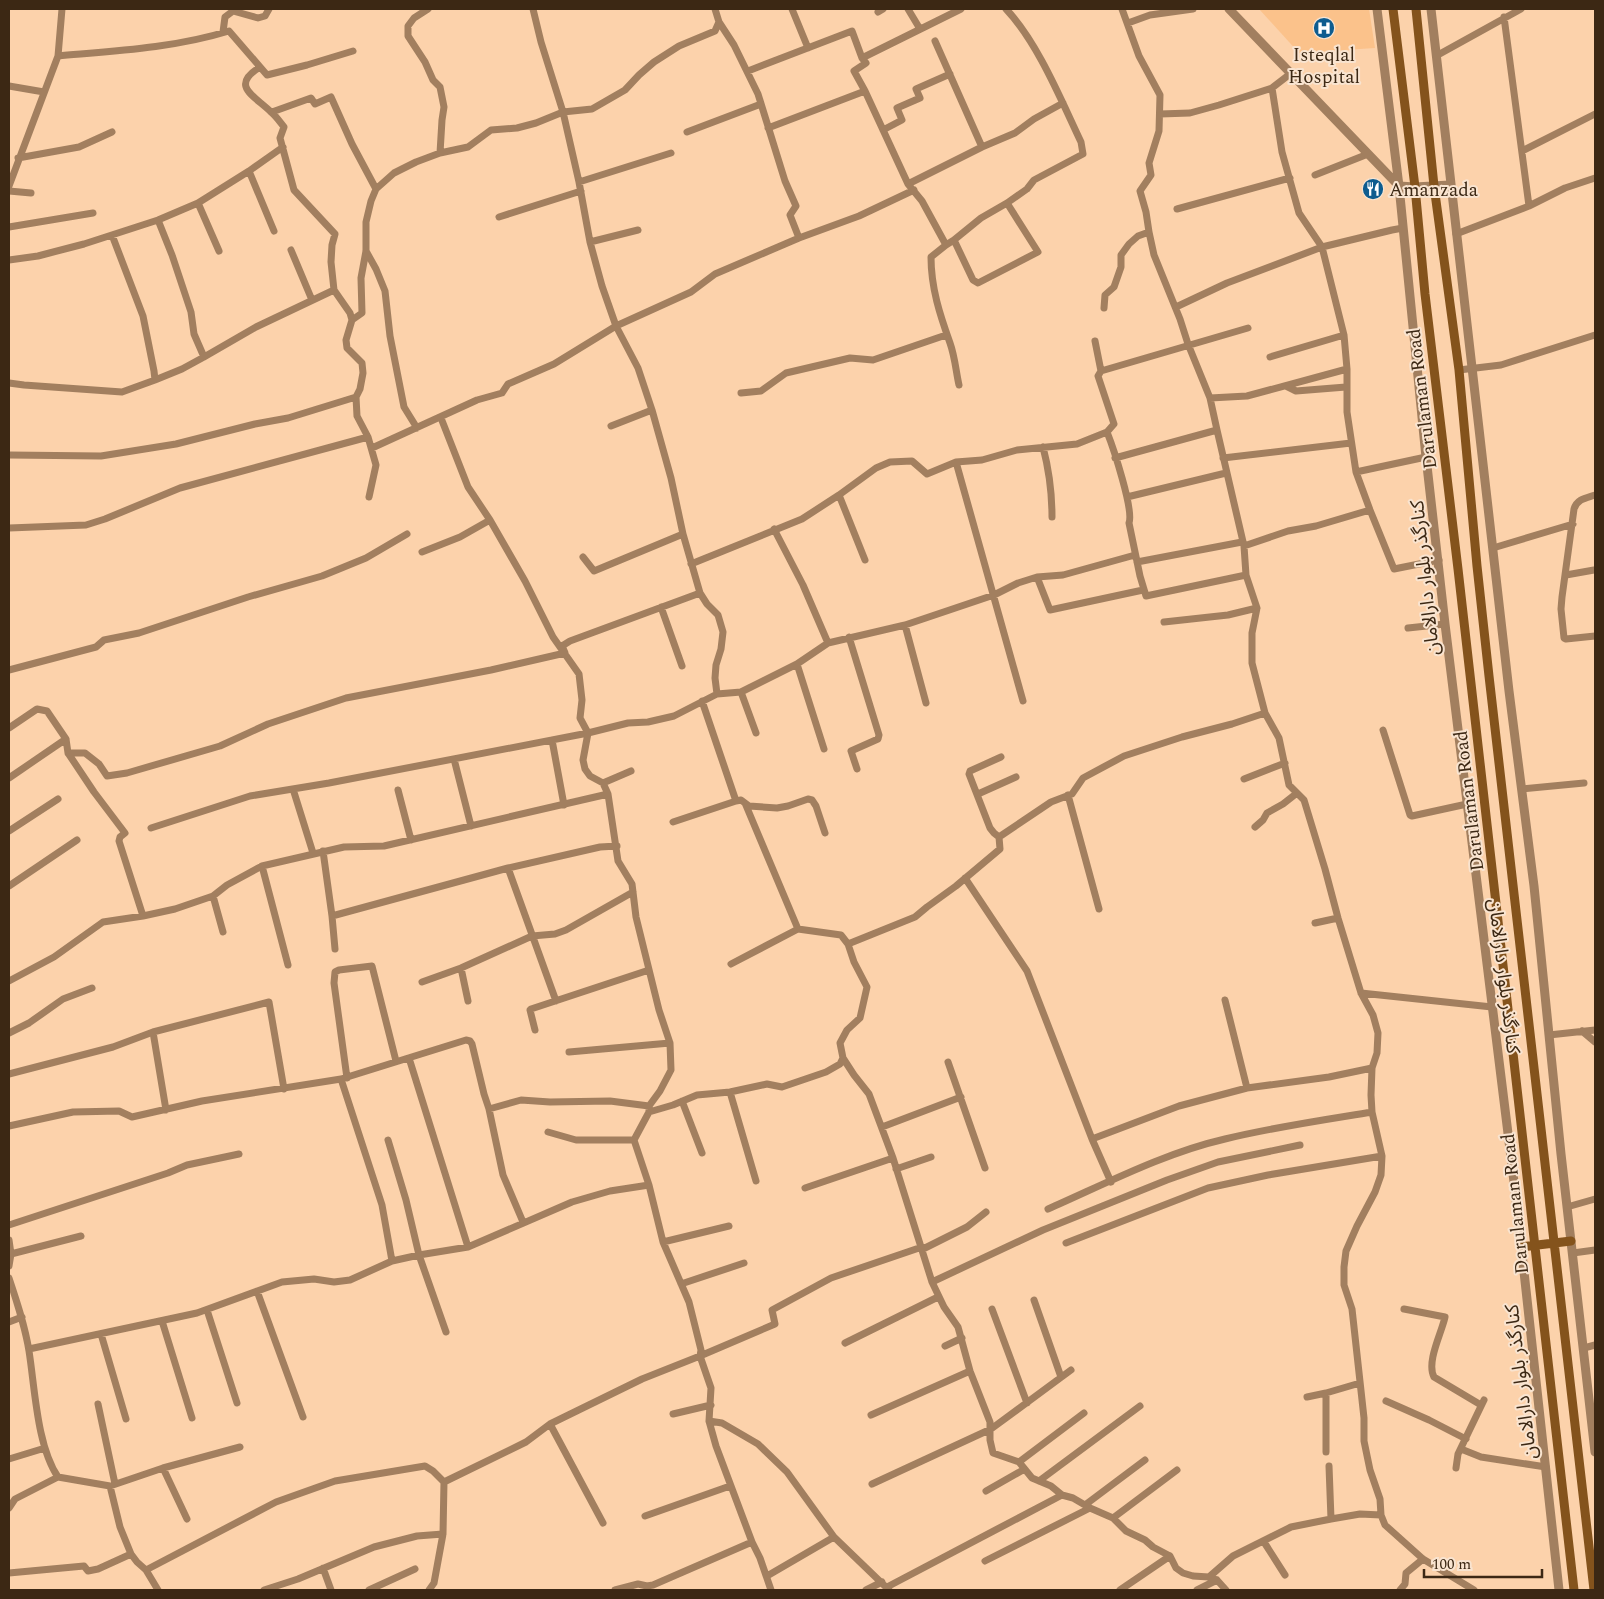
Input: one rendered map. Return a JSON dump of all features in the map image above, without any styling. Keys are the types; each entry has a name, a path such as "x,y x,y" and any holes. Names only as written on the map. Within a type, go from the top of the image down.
{"main road":[{"name":"Darulaman Road","path":"1393,9 1415,187 1425,294 1574,1590"},
{"name":"Darulaman Road","path":"1416,9 1434,186 1459,370 1489,676 1594,1590"},
{"path":"1521,1247 1571,1240"}],"street":[{"path":"9,186 58,56 62,9"},
{"path":"223,32 225,17 233,11 258,18 265,16 268,9"},
{"path":"428,9 414,18 408,26 408,36 425,62 433,80 440,87 444,107 440,153"},
{"path":"533,9 562,112 581,191 590,242 616,326 638,368 652,410 700,593 707,604 718,615 723,632 721,649 716,665 717,694"},
{"path":"715,9 719,22 734,45 758,94 785,181 796,206 790,214 799,238"},
{"path":"792,9 808,48"},
{"path":"908,9 920,29"},
{"path":"862,58 961,9"},
{"path":"959,385 950,344 946,336 934,289 931,257 980,218 1027,189 1034,180 1083,154 1081,142 1063,103 1022,27 1006,9"},
{"path":"1122,9 1139,56 1160,95 1159,131 1149,163 1151,176 1140,191 1154,255 1176,307 1188,344 1210,398 1243,544 1246,575 1256,608 1252,634 1252,663 1265,713 1280,738 1289,784 1304,800 1361,993 1373,1015 1378,1032 1377,1053 1372,1068 1372,1112 1382,1156 1381,1175 1375,1192 1346,1251 1344,1267 1344,1285 1352,1309 1364,1418 1364,1441 1370,1470 1380,1499 1385,1525 1423,1559 1474,1590"},
{"path":"1128,24 1150,15 1193,9"},
{"path":"1229,9 1399,186 1450,185"},
{"name":"کنارگذر بلوار دارالامان","path":"1377,9 1399,186 1445,624 1521,1247 1559,1590"},
{"name":"کنارگذر بلوار دارالامان","path":"1430,9 1534,886 1567,1207 1584,1348 1592,1394 1595,1452"},
{"path":"1436,56 1521,9"},
{"path":"1504,17 1529,206"},
{"path":"352,320 362,313 361,278 366,251 366,222 371,200 376,188 394,173 440,153 468,147 491,130 517,128 536,123 562,112 592,109 626,90 654,62 678,46 715,31 719,22"},
{"path":"58,56 198,40 229,31 267,75 308,66 353,51"},
{"path":"748,72 852,31 862,58 866,62 854,71 908,184 930,214 946,245"},
{"path":"935,41 982,147"},
{"path":"260,67 251,72 246,79 245,84 249,93 272,112 284,127 280,138 294,190 335,234 331,262 334,290 350,312 352,320 346,340 347,348 362,363 363,374 356,397 357,416 368,437 376,465 369,497"},
{"path":"883,130 902,120 897,108 920,98 916,89 950,74"},
{"path":"1160,114 1190,113 1219,105 1272,88 1290,74"},
{"path":"9,86 44,92"},
{"path":"1272,88 1282,152 1299,213 1322,247 1344,335 1347,369 1347,412 1356,472 1394,569 1439,560"},
{"path":"768,128 865,91"},
{"path":"272,112 311,98 315,104 331,97 352,144 376,188"},
{"path":"908,184 982,147 1015,133 1034,119 1063,103"},
{"path":"687,132 761,104"},
{"path":"1522,152 1595,114"},
{"path":"18,158 79,147 112,132"},
{"path":"9,260 84,244 158,220 198,203 283,147"},
{"path":"579,182 670,153"},
{"path":"1315,175 1368,154"},
{"path":"249,171 274,231"},
{"path":"1177,209 1290,178"},
{"path":"1456,234 1529,206 1565,188 1595,178"},
{"path":"372,448 477,400 502,393 508,384 554,364 616,326 691,292 715,274 799,238 859,216 914,190"},
{"path":"9,191 31,193"},
{"path":"499,217 581,191"},
{"path":"198,203 219,251"},
{"path":"954,240 973,280 978,283 1038,252 1007,203"},
{"path":"9,228 93,213"},
{"path":"158,220 191,312 194,334 204,357"},
{"path":"1176,307 1227,283 1322,247 1403,228"},
{"path":"590,242 638,230"},
{"path":"1104,308 1105,295 1114,287 1121,267 1121,255 1138,236 1148,232"},
{"path":"112,235 143,316 155,380"},
{"path":"291,250 312,300"},
{"path":"366,251 385,291 390,336 404,407 417,428"},
{"path":"9,383 122,392 155,380 204,357 256,326 334,290"},
{"path":"1101,371 1248,328"},
{"path":"1270,357 1344,335"},
{"path":"1459,370 1501,366 1595,335"},
{"path":"741,393 761,391 786,373 794,370 850,358 873,360 946,336"},
{"path":"691,564 802,519 876,468 890,462 912,461 927,474 956,462 982,460 1016,450 1077,444 1107,432 1114,424 1100,385 1098,376 1101,371 1095,341"},
{"path":"1210,398 1247,396 1347,369"},
{"path":"1286,386 1296,391 1346,387"},
{"path":"9,455 101,456 176,444 255,424 288,418 356,397"},
{"path":"611,426 652,410"},
{"path":"441,418 468,487 490,520 525,581 553,637 579,674 582,700 580,718 588,734 583,760 585,769 590,776 603,783 608,794 618,862 632,884 636,917 670,1043 671,1070 634,1140 649,1186 663,1242 688,1302 702,1350 700,1356 711,1388 709,1421 716,1446 771,1590"},
{"path":"1115,458 1217,430"},
{"path":"1107,432 1127,497 1131,517 1129,523 1143,590 1146,596 1246,575"},
{"path":"9,528 86,525 180,488 368,437"},
{"path":"1223,458 1351,443"},
{"path":"1043,447 1049,470 1052,516"},
{"path":"1356,472 1426,457"},
{"path":"956,462 1024,701"},
{"path":"1127,497 1226,473"},
{"path":"839,495 865,560"},
{"path":"1595,495 1581,499 1576,504 1562,609 1564,638 1569,640 1595,636"},
{"path":"151,828 250,796 588,734 628,723 648,722 674,716 717,694 741,692 797,664 828,643 904,625 994,595 1018,583 1037,577 1063,575 1136,559 1243,544 1288,531 1324,524 1370,510"},
{"path":"422,552 460,537 490,520"},
{"path":"1493,548 1573,524"},
{"path":"774,529 803,585 828,643"},
{"path":"9,670 96,647 104,640 140,633 248,597 322,576 366,558 407,534"},
{"path":"583,557 594,571 683,534"},
{"path":"1566,575 1594,570"},
{"path":"1037,577 1050,610 1143,590"},
{"path":"565,653 562,646 570,641 700,593"},
{"path":"661,607 682,666"},
{"path":"1164,622 1228,615 1256,608"},
{"path":"1408,628 1445,624"},
{"path":"904,625 926,703"},
{"path":"848,637 879,735 878,739 851,751 858,770"},
{"path":"68,753 85,753 99,764 107,776 127,774 220,746 268,724 346,698 491,670 565,653"},
{"path":"797,664 824,749"},
{"path":"741,692 756,733"},
{"path":"702,701 736,801"},
{"path":"9,728 37,709 47,711 66,739 68,753 125,833 120,841 143,916"},
{"path":"999,837 1051,802 1072,794 1083,778 1124,756 1265,713"},
{"path":"1383,730 1410,815 1467,804"},
{"path":"9,778 66,739"},
{"path":"552,740 564,804"},
{"path":"848,944 915,917 1000,849 999,837 990,828 969,773 1002,757"},
{"path":"454,759 471,826"},
{"path":"1244,779 1285,763"},
{"path":"603,783 631,771"},
{"path":"978,794 1016,777"},
{"path":"1522,789 1584,783"},
{"path":"293,789 313,853"},
{"path":"398,790 411,840"},
{"path":"1255,827 1263,820 1267,813 1297,793"},
{"path":"9,981 54,957 103,922 175,909 213,896 227,885 262,866 344,847 384,846 608,794"},
{"path":"1068,796 1099,909"},
{"path":"9,831 58,799"},
{"path":"673,822 741,800 749,806 777,808 808,799 812,800 816,806 825,833"},
{"path":"745,803 798,929"},
{"path":"9,886 77,840"},
{"path":"332,916 508,868 617,846"},
{"path":"323,851 335,949"},
{"path":"262,866 288,965"},
{"path":"508,868 556,1001"},
{"path":"966,878 1027,971 1092,1139 1111,1182"},
{"path":"422,982 461,968 532,936 555,934 566,930 633,892"},
{"path":"213,896 223,932"},
{"path":"1315,923 1338,918"},
{"path":"731,964 798,929 841,935 848,944 854,962 867,987 860,1018 847,1030 840,1043 843,1058 869,1094 893,1158 932,1282 938,1297 958,1327 970,1371 990,1422 990,1440 993,1453 1018,1462 1023,1470 1032,1478 1052,1486 1062,1495 1073,1498 1087,1507 1112,1518 1126,1531 1145,1540 1153,1547 1170,1556 1176,1568 1183,1573 1213,1578 1226,1590"},
{"path":"392,1262 382,1205 344,1079 334,972 372,966 396,1061"},
{"path":"461,968 468,1001"},
{"path":"535,1030 531,1009 649,970"},
{"path":"9,1033 29,1024 63,999 92,988"},
{"path":"1361,993 1492,1007"},
{"path":"1225,1000 1248,1088"},
{"path":"9,1074 112,1047 153,1032 269,1002 284,1089"},
{"path":"1549,1035 1595,1030"},
{"path":"1582,1031 1595,1042"},
{"path":"153,1032 166,1110"},
{"path":"9,1126 72,1112 119,1111 132,1117 202,1101 344,1079 466,1040 470,1041 489,1108 503,1175 523,1222"},
{"path":"569,1052 670,1043"},
{"path":"409,1058 468,1247"},
{"path":"489,1108 521,1100 550,1102 610,1101 649,1109 682,1101 697,1095 730,1092 768,1084 782,1087 826,1072 840,1064 843,1058"},
{"path":"948,1062 985,1168"},
{"path":"1092,1139 1179,1106 1248,1088 1329,1077 1372,1068"},
{"path":"730,1092 756,1181"},
{"path":"882,1127 961,1098"},
{"path":"682,1101 702,1153"},
{"path":"1048,1209 1150,1163 1224,1139 1372,1112"},
{"path":"548,1132 576,1140 634,1140"},
{"path":"388,1140 406,1200 419,1254 446,1332"},
{"path":"932,1282 1043,1230 1167,1180 1218,1162 1300,1145"},
{"path":"9,1225 168,1173 187,1165 239,1154"},
{"path":"1066,1243 1208,1188 1268,1175 1382,1156"},
{"path":"896,1169 931,1157"},
{"path":"805,1188 893,1158"},
{"path":"29,1349 207,1310 282,1282 314,1279 334,1282 350,1280 392,1262 419,1254 468,1247 572,1202 600,1194 649,1186"},
{"path":"1567,1207 1595,1199"},
{"path":"444,1482 526,1442 550,1424 642,1378 700,1356 774,1324 772,1310 824,1281 922,1248 967,1227 986,1212"},
{"path":"663,1242 729,1226"},
{"path":"11,1254 81,1236"},
{"path":"9,1240 11,1254 9,1266"},
{"path":"1573,1254 1595,1250"},
{"path":"681,1284 744,1263"},
{"path":"9,1278 22,1317 29,1349 45,1448 52,1468 58,1477"},
{"path":"257,1291 303,1417"},
{"path":"845,1343 938,1297"},
{"path":"1034,1300 1061,1377"},
{"path":"992,1308 1027,1403"},
{"path":"1404,1309 1445,1317 1434,1355 1432,1374 1434,1377 1482,1403 1458,1454 1456,1468"},
{"path":"207,1310 237,1403"},
{"path":"9,1322 22,1317"},
{"path":"162,1321 192,1418"},
{"path":"101,1334 126,1419"},
{"path":"945,1346 962,1338"},
{"path":"1584,1348 1595,1345"},
{"path":"872,1484 991,1429 1071,1370"},
{"path":"871,1415 970,1371"},
{"path":"1307,1397 1326,1394 1360,1383"},
{"path":"1326,1394 1326,1452"},
{"path":"1386,1401 1429,1420 1466,1440"},
{"path":"98,1404 120,1527 131,1554 146,1570 158,1590"},
{"path":"673,1414 711,1405"},
{"path":"1039,1481 1140,1406"},
{"path":"1018,1462 1084,1413"},
{"path":"709,1421 722,1423 758,1444 787,1472 834,1537 886,1586"},
{"path":"550,1424 603,1523"},
{"path":"9,1508 15,1499 58,1477 113,1485 163,1468 240,1447"},
{"path":"9,1459 45,1448"},
{"path":"1462,1449 1481,1457 1546,1466"},
{"path":"985,1561 1087,1507 1145,1460"},
{"path":"146,1570 276,1502 335,1482 425,1466 444,1482 443,1534 434,1583 429,1590"},
{"path":"1329,1466 1331,1519"},
{"path":"163,1468 187,1519"},
{"path":"986,1491 1023,1470"},
{"path":"1112,1518 1176,1470"},
{"path":"645,1516 730,1486"},
{"path":"866,1590 886,1586 1062,1495"},
{"path":"1197,1590 1213,1578 1233,1556 1291,1528 1360,1514 1382,1515"},
{"path":"264,1590 298,1579 374,1547 417,1536 443,1534"},
{"path":"767,1576 834,1537"},
{"path":"615,1590 638,1584 648,1588 752,1542"},
{"path":"1264,1542 1284,1575"},
{"path":"9,1574 84,1566 88,1571 98,1569 131,1554"},
{"path":"1120,1590 1170,1556"},
{"path":"1400,1590 1405,1584 1406,1573 1423,1559"},
{"path":"323,1568 331,1590"},
{"path":"369,1590 415,1569"}],"shaded area":[{"name":"Isteqlal Hospital","path":"1259,9 1369,9 1375,48 1299,53"}],"place":[{"name":"Isteqlal Hospital","path":"1324,28"},
{"name":"Amanzada","path":"1373,189"}]}
